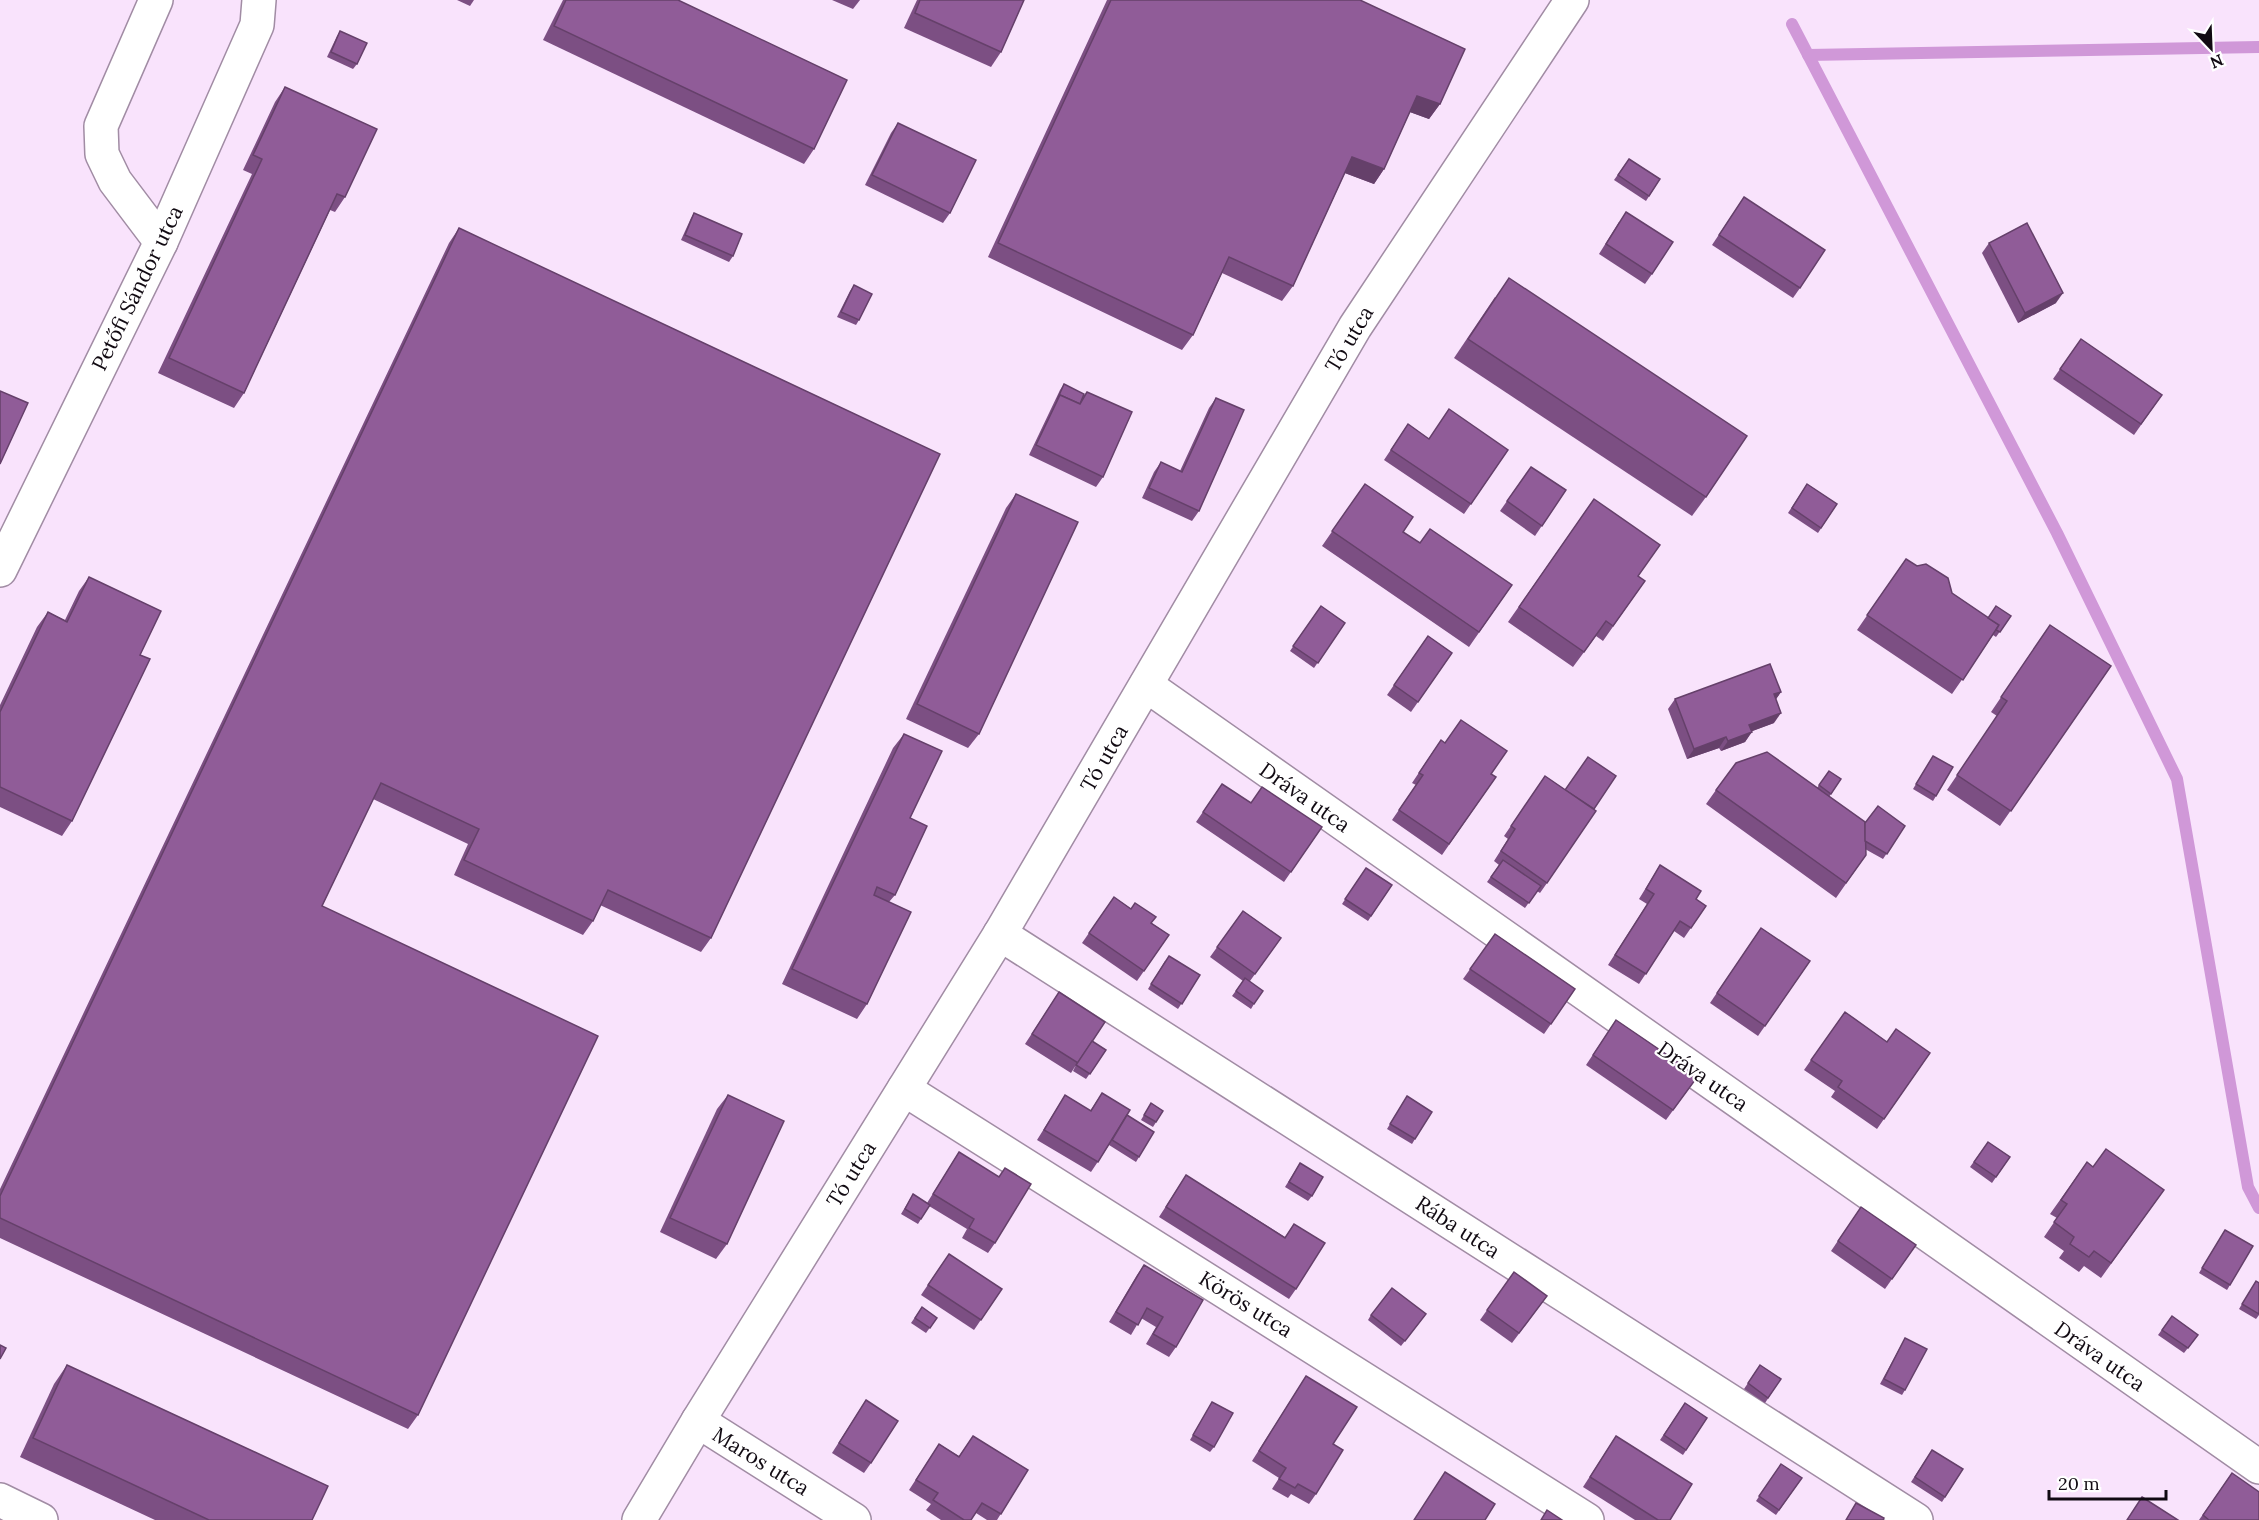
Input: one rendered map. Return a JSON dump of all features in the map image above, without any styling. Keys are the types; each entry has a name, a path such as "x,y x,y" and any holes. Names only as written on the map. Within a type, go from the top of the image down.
{"street":[{"path":"156,0 101,126 102,154 115,181 161,242"},
{"name":"Petőfi Sándor utca","path":"0,570 161,242 257,25 259,0"},
{"name":"Tó utca","path":"639,1520 698,1420 1000,934 1355,327 1572,0"},
{"name":"Dráva utca","path":"1146,686 2259,1467"},
{"name":"Rába utca","path":"1000,934 1916,1520"},
{"name":"Körös utca","path":"904,1089 1587,1520"},
{"name":"Maros utca","path":"698,1420 854,1520"},
{"path":"0,1500 41,1520"}],"building":[{"path":"566,0 678,0 847,80 814,149 554,26"},
{"path":"920,0 1024,0 1001,52 915,13"},
{"path":"1111,0 1360,0 1465,49 1440,104 1417,96 1384,169 1352,157 1293,286 1229,257 1193,335 998,243"},
{"path":"340,31 367,43 357,64 331,52"},
{"path":"285,87 377,129 345,197 337,194 244,393 169,358 262,159 253,155"},
{"path":"898,123 976,160 950,213 872,175"},
{"path":"1629,159 1660,179 1649,196 1618,175"},
{"path":"1744,197 1825,250 1800,288 1719,235"},
{"path":"1626,212 1673,242 1652,274 1606,244"},
{"path":"694,213 742,234 733,256 685,235"},
{"path":"2027,223 2063,293 2025,313 1989,243"},
{"path":"459,228 940,454 711,938 608,890 593,921 464,860 479,829 381,783 322,906 598,1036 418,1415 0,1218 0,1196"},
{"path":"1509,278 1747,436 1706,497 1468,339"},
{"path":"854,285 872,294 859,320 841,312"},
{"path":"2081,339 2162,395 2141,424 2060,369"},
{"path":"1064,384 1084,394 1080,404 1060,395 1057,400"},
{"path":"0,391 28,403 0,464"},
{"path":"1087,392 1132,412 1103,477 1036,445 1060,395 1080,404"},
{"path":"1216,398 1244,410 1199,511 1149,488 1161,462 1182,472"},
{"path":"1449,409 1508,450 1471,504 1391,450 1408,424 1429,439"},
{"path":"1531,467 1566,490 1542,526 1507,501"},
{"path":"1365,484 1413,517 1403,532 1420,543 1430,529 1512,585 1479,632 1332,531"},
{"path":"1807,484 1837,504 1821,528 1792,508"},
{"path":"1016,494 1078,522 979,734 917,704"},
{"path":"1594,499 1660,545 1638,576 1645,581 1613,626 1606,621 1584,652 1519,607"},
{"path":"1906,559 1917,566 1926,564 1948,578 1952,593 1999,625 1963,680 1867,615"},
{"path":"89,577 161,611 140,655 150,659 72,821 0,787 0,712 48,612 67,622"},
{"path":"1321,606 1345,623 1318,663 1293,646"},
{"path":"1996,606 2011,616 2000,632 1996,630 1999,625 1988,618"},
{"path":"2050,625 2111,666 2011,811 1957,775 2007,701 2001,697"},
{"path":"1428,636 1452,653 1418,702 1394,685"},
{"path":"1770,664 1781,692 1774,694 1781,713 1749,725 1752,732 1728,741 1726,737 1694,749 1675,699"},
{"path":"1461,720 1507,751 1491,774 1496,777 1449,844 1399,810 1423,775 1419,773 1441,740 1445,743"},
{"path":"904,734 942,751 910,818 927,826 895,895 877,887 874,895 911,912 867,1004 792,969"},
{"path":"1767,752 1865,822 1866,855 1846,883 1716,790 1736,763"},
{"path":"1933,756 1953,767 1936,796 1916,784"},
{"path":"1588,757 1616,776 1594,809 1565,790"},
{"path":"1829,771 1841,779 1831,794 1819,785"},
{"path":"1545,776 1596,811 1547,883 1501,851 1515,829 1511,826"},
{"path":"1222,784 1251,803 1262,787 1322,827 1291,872 1203,812"},
{"path":"1878,806 1905,826 1887,854 1865,841 1865,823"},
{"path":"1503,860 1541,886 1529,903 1491,877"},
{"path":"1660,865 1701,891 1696,899 1706,906 1691,928 1680,921 1646,974 1615,955 1654,894 1646,889"},
{"path":"1366,868 1392,885 1371,916 1345,899"},
{"path":"1114,897 1131,909 1135,903 1156,917 1151,923 1169,935 1144,971 1089,933"},
{"path":"1243,911 1281,938 1255,974 1217,947"},
{"path":"1761,928 1810,961 1765,1026 1717,993"},
{"path":"1495,934 1575,989 1551,1024 1470,969"},
{"path":"1169,956 1200,975 1182,1004 1151,984"},
{"path":"1245,978 1263,991 1254,1004 1236,991"},
{"path":"1059,992 1105,1022 1078,1063 1032,1034"},
{"path":"1845,1012 1887,1042 1896,1029 1930,1053 1884,1119 1838,1087 1842,1081 1811,1060"},
{"path":"1616,1020 1698,1076 1673,1110 1593,1055"},
{"path":"1092,1041 1106,1050 1090,1074 1076,1065"},
{"path":"1102,1093 1130,1110 1098,1162 1044,1130 1065,1095 1091,1111"},
{"path":"728,1095 784,1121 727,1244 670,1218"},
{"path":"1407,1096 1432,1112 1415,1139 1390,1124"},
{"path":"1151,1103 1163,1111 1156,1122 1144,1115"},
{"path":"1127,1115 1154,1132 1139,1157 1112,1140"},
{"path":"1988,1142 2010,1157 1996,1177 1974,1162"},
{"path":"2106,1149 2164,1190 2111,1263 2094,1251 2089,1257 2070,1244 2074,1237 2054,1222 2067,1204 2061,1200 2087,1162 2093,1167"},
{"path":"959,1152 999,1177 1005,1168 1031,1184 995,1243 969,1228 974,1219 933,1194"},
{"path":"1300,1163 1323,1177 1312,1196 1289,1182"},
{"path":"1186,1175 1285,1238 1294,1224 1325,1243 1296,1289 1166,1207"},
{"path":"913,1194 930,1205 921,1219 905,1209"},
{"path":"1861,1207 1916,1245 1892,1279 1838,1241"},
{"path":"2225,1230 2253,1246 2230,1285 2202,1268"},
{"path":"949,1254 1002,1289 981,1320 928,1285"},
{"path":"1144,1265 1203,1300 1176,1347 1153,1334 1163,1317 1147,1308 1138,1325 1116,1312"},
{"path":"1514,1272 1547,1296 1519,1333 1487,1310"},
{"path":"2256,1281 2259,1283 2259,1314 2242,1304"},
{"path":"1392,1288 1426,1314 1405,1341 1371,1315"},
{"path":"922,1307 937,1318 930,1328 915,1318"},
{"path":"2172,1316 2198,1335 2188,1348 2162,1330"},
{"path":"1905,1338 1927,1349 1905,1390 1884,1379"},
{"path":"0,1345 6,1348 0,1359"},
{"path":"67,1365 328,1486 312,1520 209,1520 33,1438"},
{"path":"1760,1365 1781,1379 1768,1398 1748,1383"},
{"path":"1306,1376 1357,1407 1333,1444 1343,1450 1316,1494 1298,1484 1295,1488 1279,1479 1286,1468 1259,1451"},
{"path":"866,1400 898,1421 871,1463 839,1443"},
{"path":"1212,1402 1233,1413 1214,1447 1193,1435"},
{"path":"1685,1403 1707,1418 1686,1450 1664,1435"},
{"path":"973,1436 1028,1470 1001,1514 982,1503 971,1520 964,1520 933,1500 938,1493 916,1480 939,1444 959,1457"},
{"path":"1616,1436 1692,1484 1670,1520 1658,1520 1590,1477"},
{"path":"1932,1450 1963,1469 1945,1497 1915,1477"},
{"path":"1781,1464 1802,1478 1779,1510 1759,1496"},
{"path":"1445,1472 1495,1504 1485,1520 1414,1520"},
{"path":"2232,1473 2259,1492 2259,1520 2209,1520 2203,1515"},
{"path":"2142,1497 2178,1520 2127,1520"},
{"path":"1856,1503 1884,1518 1883,1520 1846,1520"},
{"path":"1547,1510 1562,1520 1541,1520"}],"waterway":[{"path":"1792,24 2057,533 2177,779 2248,1187 2259,1208"},
{"path":"1808,55 2259,47"}]}
